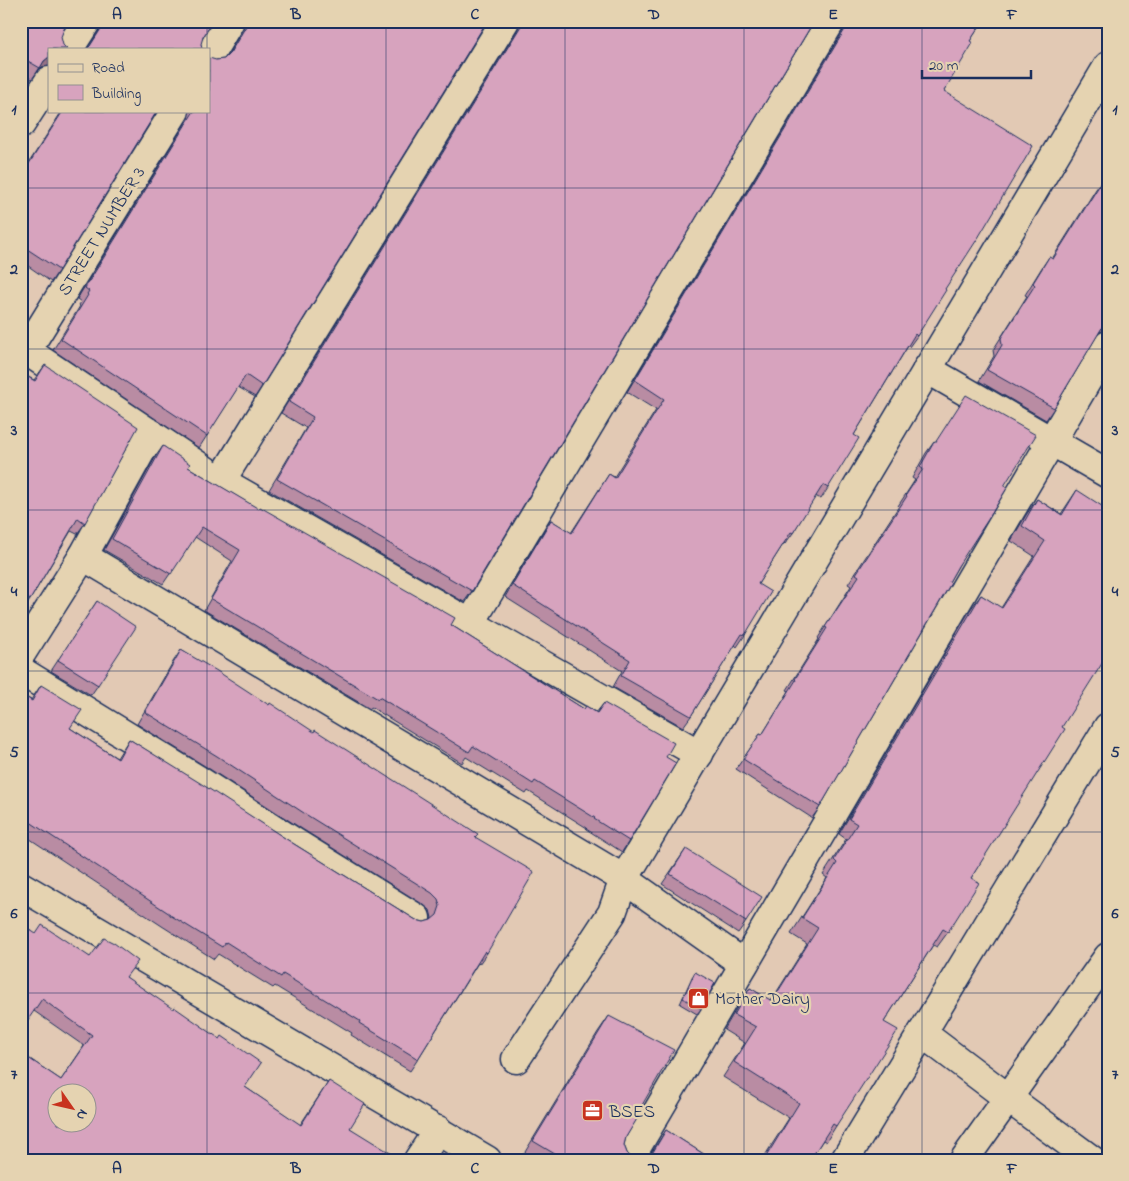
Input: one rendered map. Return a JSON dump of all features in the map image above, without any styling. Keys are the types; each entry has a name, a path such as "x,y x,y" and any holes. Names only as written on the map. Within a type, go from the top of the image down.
{"street":[{"path":"70,48 87,21"},
{"path":"210,54 230,21"},
{"path":"221,481 505,21"},
{"path":"470,624 831,21"},
{"path":"516,1059 612,912 624,879 1108,66"},
{"path":"21,124 48,83"},
{"name":"STREET NUMBER 3","path":"24,349 174,112"},
{"path":"629,1160 1108,345"},
{"path":"24,349 221,481 699,754"},
{"path":"928,369 1108,474"},
{"path":"21,654 84,556 151,433"},
{"path":"84,556 624,879 744,964"},
{"path":"21,672 200,781 416,918"},
{"path":"845,1160 1108,727"},
{"path":"21,886 487,1160"},
{"path":"964,1160 1108,957"},
{"path":"922,1033 1092,1160"},
{"path":"418,1160 438,1130"}],"building":[{"path":"21,21 69,21 61,37 66,48 48,48 48,58 40,68 21,57"},
{"path":"106,21 213,21 203,37 202,48 88,48"},
{"path":"249,21 487,21 262,386 246,375 207,436 61,339 88,295 89,291 85,288 193,112 210,112 210,58 224,59 230,53"},
{"path":"524,21 814,21 472,591 277,479 313,417 289,402"},
{"path":"850,21 983,21 970,41 973,43 944,91 1033,146 946,290 917,336 915,334 854,435 859,438 828,488 823,485 758,584 771,592 745,635 742,634 691,716 621,676 630,660 512,585 551,520 572,533 609,474 615,478 664,399 635,380"},
{"path":"62,112 156,112 59,270 21,245 21,176"},
{"path":"1108,177 1108,320 1054,408 987,370 1002,345 1001,338 1035,285 1033,283 1049,257 1053,259 1104,178"},
{"path":"45,365 138,427 85,523 78,518 30,600 28,599 21,610 21,373 35,381"},
{"path":"966,395 1036,435 1004,486 1007,488 958,566 949,582 951,583 820,807 743,759 760,734 762,735 796,680 827,628 825,627 859,576 856,574 923,469 920,467 934,442"},
{"path":"163,446 190,464 188,467 259,509 260,507 455,618 451,625 584,709 586,706 597,713 604,703 674,743 666,757 676,763 629,841 535,781 533,784 473,746 469,752 211,599 240,550 202,527 171,574 112,539"},
{"path":"1077,490 1108,510 1108,654 1062,727 1065,729 971,878 979,883 948,932 943,929 884,1022 898,1030 836,1126 833,1124 810,1160 764,1160 799,1103 734,1062 756,1027 734,1015 750,988 772,1001 818,928 802,918 837,863 834,860 857,824 849,819 981,595 1002,608 1045,541 1022,526 1037,499 1062,515"},
{"path":"97,601 136,627 98,685 58,660"},
{"path":"181,650 269,705 270,703 314,732 315,730 478,834 475,837 534,872 487,953 485,951 418,1059 283,974 281,977 226,942 222,947 170,915 21,816 21,694 32,701 41,685 82,710 70,728 118,759 129,739 416,920 424,922 431,920 437,915 440,906 438,899 432,893 145,712"},
{"path":"686,849 762,897 746,922 670,874"},
{"path":"21,924 36,934 42,925 90,957 104,938 138,961 126,977 220,1039 222,1036 261,1063 245,1087 301,1125 329,1081 365,1104 350,1128 392,1154 388,1160 29,1160 21,1155 21,1053 61,1080 92,1035 42,999 21,1030"},
{"path":"695,972 715,983 701,1009 683,998"},
{"name":"BSES","path":"609,1016 674,1050 638,1112 640,1114 626,1137 624,1145 627,1153 632,1158 638,1160 565,1160 533,1141"},
{"path":"666,1130 713,1160 641,1160 648,1158 653,1152"}],"place":[{"name":"Mother Dairy","path":"699,998"},
{"name":"BSES","path":"593,1111"}]}
